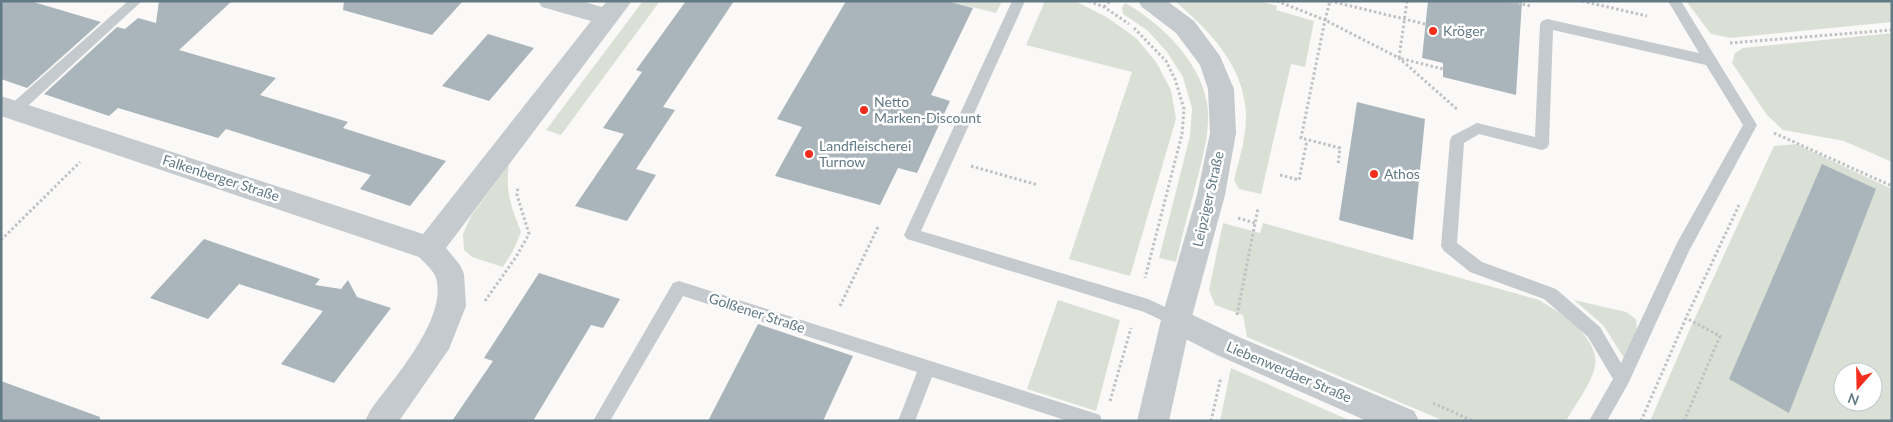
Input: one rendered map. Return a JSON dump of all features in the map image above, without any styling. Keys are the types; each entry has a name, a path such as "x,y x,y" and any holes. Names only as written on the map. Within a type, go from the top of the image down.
{"street":[{"path":"550,1 614,9"},
{"name":"Leipziger Straße","path":"1150,1 1185,27 1211,62 1221,89 1223,133 1211,195 1176,320 1153,421"},
{"path":"381,421 438,340 451,306 450,274 429,248 614,9"},
{"name":"Falkenberger Straße","path":"7,108 429,248"},
{"name":"Liebenwerdaer Straße","path":"1176,320 1228,346 1403,421"}],"lane":[{"name":"Falkenberger Straße","path":"7,108 136,1"},
{"path":"1018,1 912,235 1138,303 1176,320"},
{"path":"1597,421 1622,379 1682,248 1750,125 1674,1"},
{"path":"1622,379 1594,332 1550,294 1476,267 1449,246 1456,140 1477,128 1542,144 1546,24 1711,61"},
{"name":"Golßener Straße","path":"601,421 679,288 927,368"},
{"path":"906,421 927,368 1094,421"}],"path":[{"path":"1089,1 1104,7 1133,27 1166,61 1175,80 1184,109 1182,134 1110,403"},
{"path":"1104,7 1110,1"},
{"path":"1277,1 1325,20 1399,58 1443,69"},
{"path":"1338,165 1340,148 1301,138 1330,1 1425,24"},
{"path":"1399,58 1408,1"},
{"path":"1582,1 1647,16"},
{"path":"1702,46 1892,30"},
{"path":"1399,58 1477,128"},
{"path":"1750,125 1773,132 1892,186"},
{"path":"1,240 104,139"},
{"path":"1280,175 1299,180 1307,140"},
{"path":"946,159 1038,185"},
{"path":"482,306 530,234 517,195 518,185"},
{"path":"1211,421 1235,323 1258,208"},
{"path":"840,306 878,225"},
{"path":"1684,421 1720,336 1686,318"}],"shaded area":[{"path":"643,1 660,1 561,135 546,130"},
{"path":"947,1 1002,1 996,13"},
{"path":"1045,1 1075,1 1108,18 1136,38 1156,62 1171,90 1176,119 1130,276 1069,259 1132,72 1026,45"},
{"path":"1175,1 1259,1 1277,6 1276,10 1314,21 1305,67 1291,64 1261,194 1239,189 1234,180 1246,123 1242,88 1236,73 1229,59 1210,34"},
{"path":"1686,1 1892,1 1892,22 1730,38 1711,34"},
{"path":"1125,3 1153,22 1180,48 1191,63 1205,95 1208,112 1206,139 1201,166 1176,262 1159,258 1190,136 1192,108 1183,77 1167,52 1147,30 1123,14 1122,8"},
{"path":"1892,33 1892,162 1844,141 1783,130 1767,115 1732,63 1735,53 1743,48"},
{"path":"1796,144 1892,189 1892,421 1650,421 1774,146"},
{"path":"509,164 508,191 521,232 513,251 503,267 472,257 464,250 463,234 471,216"},
{"path":"1223,223 1260,233 1263,223 1539,300 1558,312 1587,338 1593,348 1595,359 1592,376 1566,421 1444,421 1247,337 1243,315 1215,305 1209,290"},
{"path":"1058,300 1120,320 1096,411 1027,389"},
{"path":"1574,300 1626,312 1636,319 1637,331 1624,358 1603,325"},
{"path":"1231,368 1351,421 1220,421"}],"building":[{"path":"1,1 30,1 101,22 27,88 1,79"},
{"path":"159,1 232,1 179,50 276,78 260,95 348,122 343,128 446,161 410,206 360,189 371,175 226,129 218,138 118,108 109,116 44,94 117,27 125,29 138,18 156,23"},
{"path":"344,1 463,1 432,35 343,10"},
{"path":"686,1 734,1 663,107 675,110 636,169 656,175 627,221 575,206 624,134 603,128 642,72 636,70"},
{"name":"Netto Marken-Discount","path":"846,1 947,1 973,8 931,95 950,101 917,173 898,168 880,205 775,176 802,127 777,119"},
{"path":"1428,1 1522,1 1516,95 1443,77 1443,63 1422,58"},
{"path":"488,34 534,48 489,101 442,86"},
{"name":"Athos","path":"1357,102 1425,119 1413,240 1339,220"},
{"path":"1822,164 1876,189 1789,413 1729,379"},
{"path":"204,239 320,279 315,285 341,289 348,280 357,297 391,308 334,383 281,364 323,311 239,284 208,319 150,298"},
{"path":"539,273 620,299 603,328 591,325 533,421 452,421 493,361 484,358"},
{"path":"758,324 853,356 823,421 708,421"},
{"path":"1,381 100,417 100,421 1,421"}],"place":[{"name":"Kröger","path":"1433,31"},
{"name":"Netto Marken-Discount","path":"864,110"},
{"name":"Landfleischerei Turnow","path":"809,154"},
{"name":"Athos","path":"1374,174"}]}
